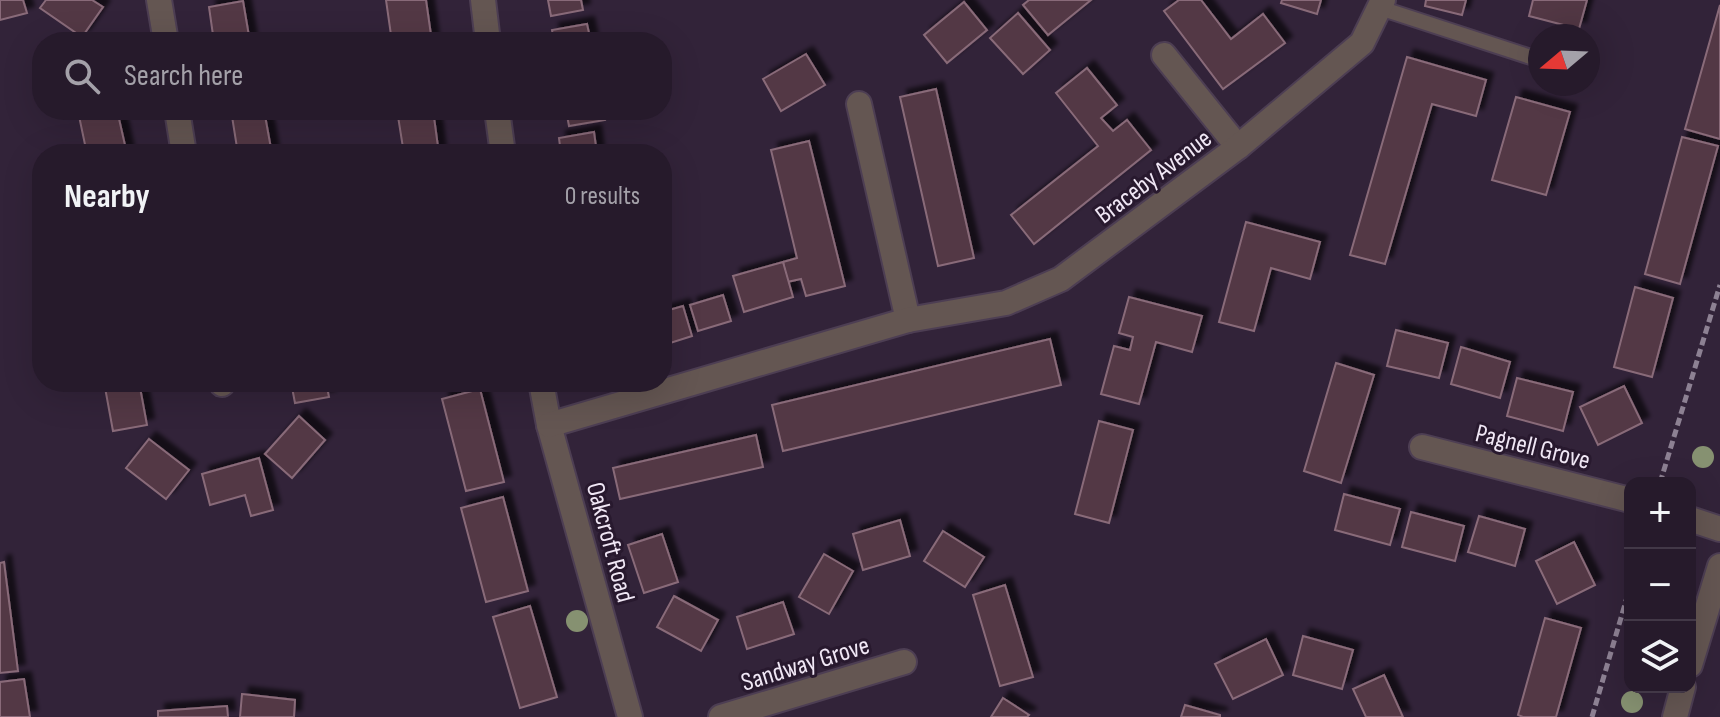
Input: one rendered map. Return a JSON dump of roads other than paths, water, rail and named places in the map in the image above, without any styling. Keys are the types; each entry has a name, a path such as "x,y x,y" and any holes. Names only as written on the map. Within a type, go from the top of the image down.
{"street":[{"path":"159,0 164,32"},
{"path":"483,0 487,32"},
{"name":"Braceby Avenue","path":"672,389 908,320 1006,303 1061,279 1238,147 1362,43 1381,4"},
{"path":"1164,55 1238,147"},
{"path":"859,104 908,320"},
{"path":"179,120 182,144"},
{"path":"498,120 502,144"},
{"name":"Oakcroft Road","path":"543,392 549,425 630,717"},
{"name":"Braceby Avenue","path":"549,425 662,392"},
{"name":"Pagnell Grove","path":"1422,447 1624,498"},
{"path":"1696,521 1720,529"},
{"path":"1696,645 1720,566"},
{"name":"Sandway Grove","path":"721,717 904,662"},
{"path":"1675,717 1681,693"}],"lane":[{"path":"1381,4 1528,56"}]}
